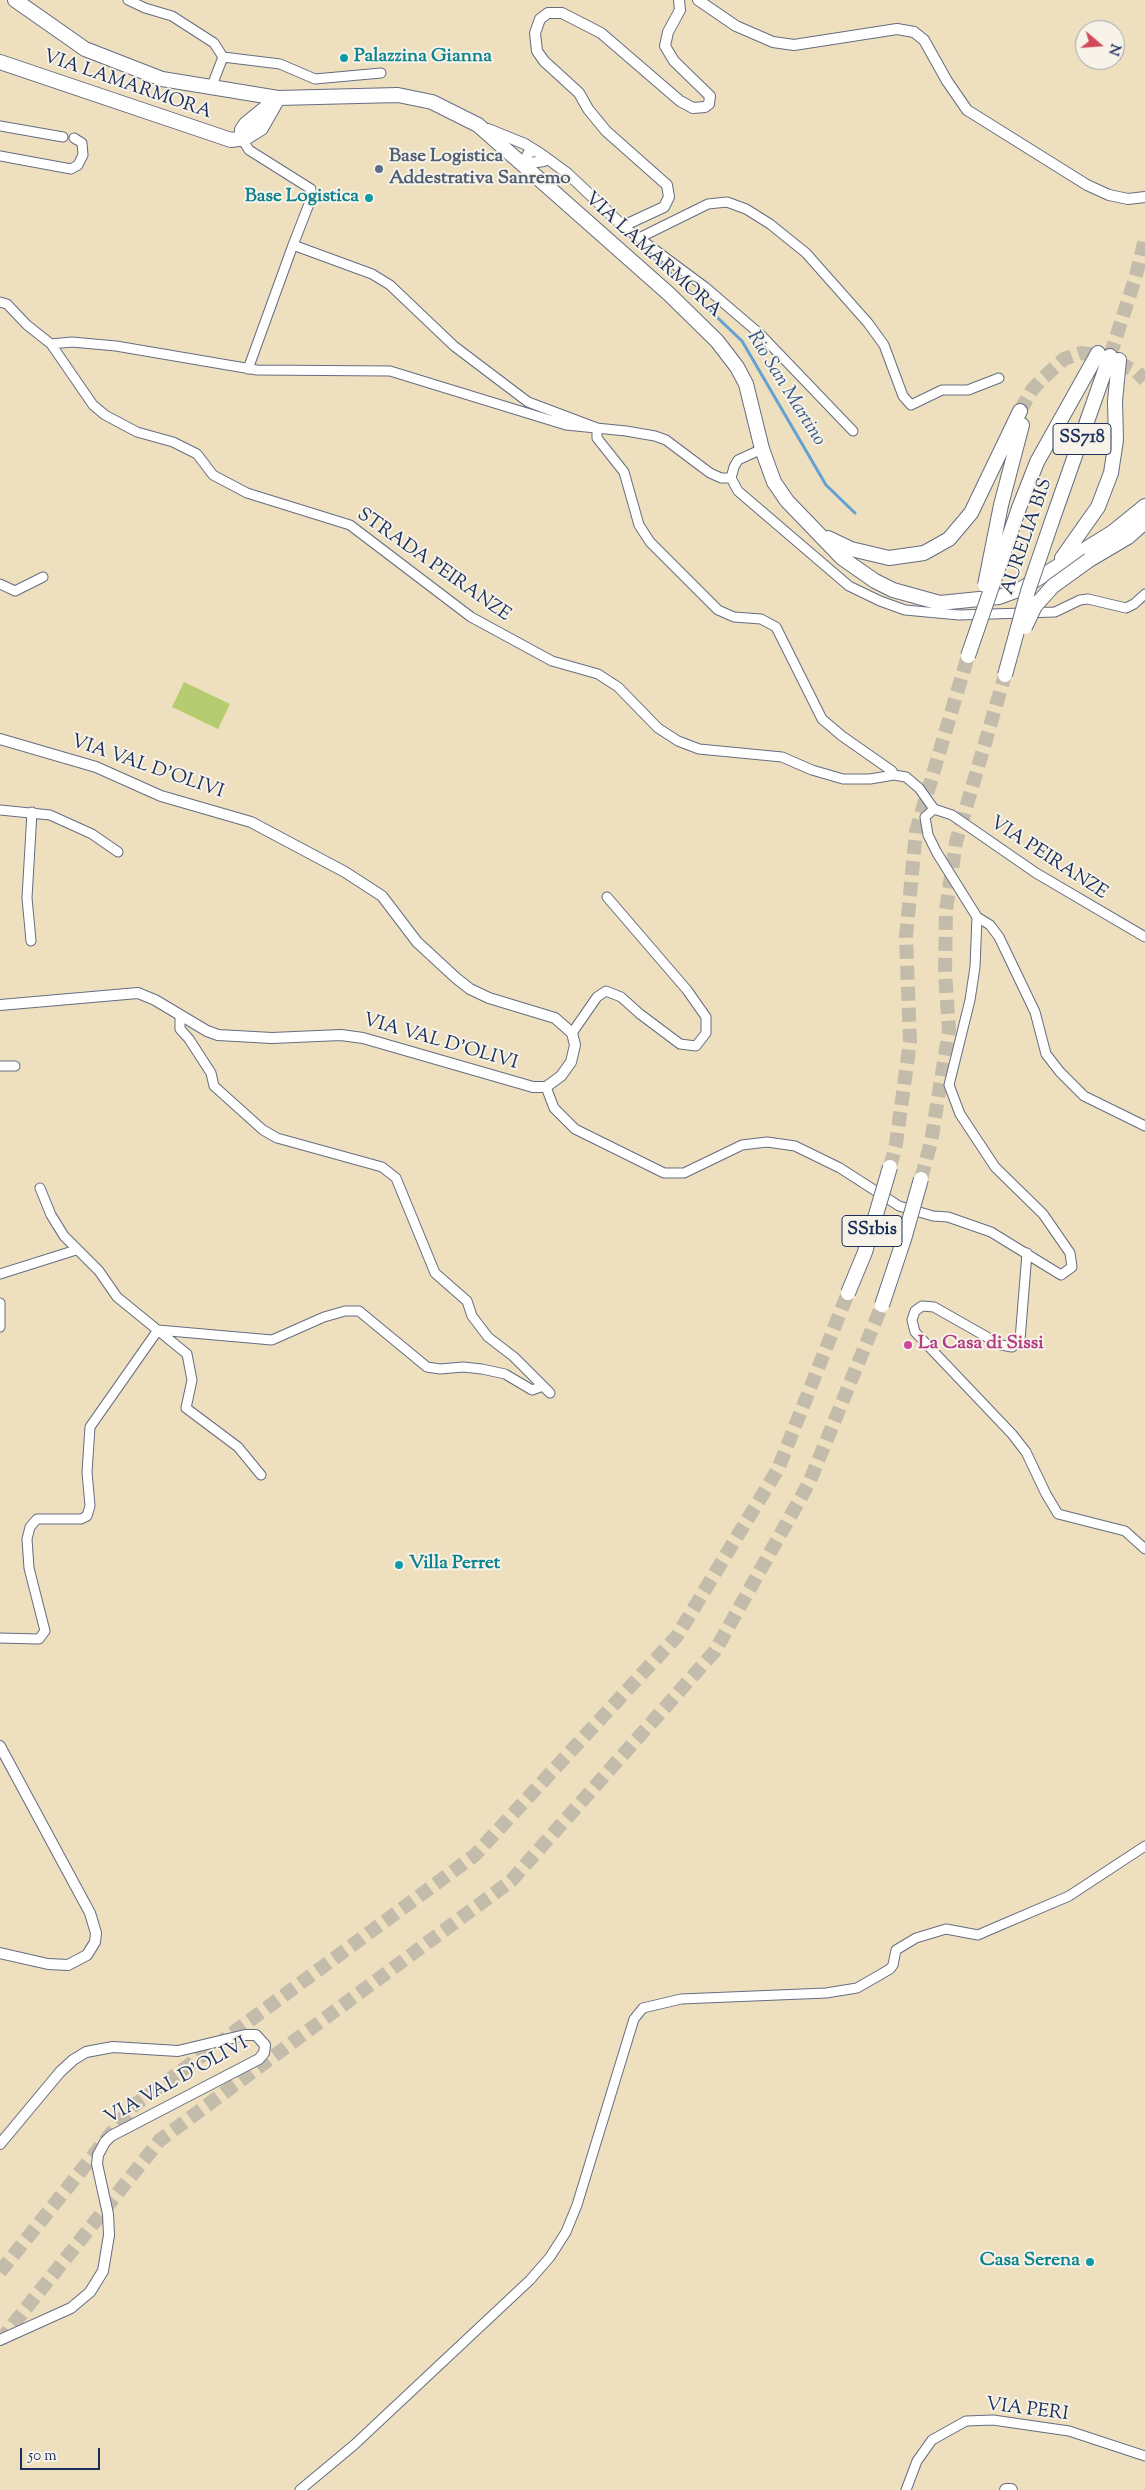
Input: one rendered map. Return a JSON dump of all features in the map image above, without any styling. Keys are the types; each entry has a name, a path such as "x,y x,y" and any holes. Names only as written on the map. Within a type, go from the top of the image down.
{"main road":[{"name":"VIA LAMARMORA","path":"16,0 85,49 162,79 278,98 398,95 432,102 478,125 717,341 737,366 746,384 762,449 774,482 803,519 818,532"},
{"name":"VIA LAMARMORA","path":"0,62 214,135 232,140 242,140"},
{"path":"242,140 242,130 246,124 278,98"},
{"path":"1054,569 1098,507 1110,473 1116,440 1115,401 1109,356"},
{"name":"AURELIA BIS","path":"818,532 852,549 889,558 924,553 949,539 971,513 1023,413 1009,467 968,656 1019,508 1045,446 1109,356"},
{"name":"AURELIA BIS","path":"1109,356 1028,590 1008,675 1024,629 1035,606 1063,577 1128,537 1145,522"},
{"path":"818,532 842,558 875,581 908,596 940,603 999,597 1021,589 1113,532 1145,506"},
{"name":"SS1bis","path":"848,1293 865,1252 890,1167"},
{"name":"SS1bis","path":"882,1305 904,1239 921,1179"},
{"path":"1006,2490 1011,2490"}],"street":[{"path":"128,0 145,8 172,16 214,43 223,57"},
{"path":"478,125 536,151 581,186 623,226 664,207 670,191 660,179 606,131 588,109 579,93 544,61 537,51 535,33 540,19 548,13 562,13 601,33 680,100 693,108 705,107 709,104 710,96 674,60 665,46 668,32 680,10 680,0"},
{"path":"698,0 736,26 773,42 794,45 897,29 914,32 924,40 947,81 967,110 1087,185 1109,195 1128,199 1145,198"},
{"path":"210,88 223,57"},
{"path":"223,57 280,64 315,79 381,73"},
{"path":"0,126 63,137"},
{"path":"0,156 71,169 78,165 83,155 82,143 74,138"},
{"path":"242,140 249,150 307,186 311,189 312,194 248,369"},
{"path":"523,164 529,152 536,151"},
{"path":"523,164 548,161"},
{"path":"539,179 538,167 548,161"},
{"name":"VIA LAMARMORA","path":"639,238 708,204 727,202 746,209 770,224 806,253 862,315 884,345 899,389 911,406 942,390 968,390 998,378"},
{"name":"VIA LAMARMORA","path":"623,226 705,287 761,335 853,430"},
{"path":"293,245 372,274 390,285 454,346 528,402 597,428"},
{"name":"STRADA PEIRANZE","path":"0,302 7,304 27,325 51,344 93,405 105,415 137,432 173,442 197,454 213,475 247,493 350,526 471,617 552,660 598,674 618,687 658,728 678,741 699,749 782,757 812,770 843,779 870,779 894,775"},
{"path":"51,344 72,342 116,346 248,369 390,371 566,426 655,436 666,440 710,473 721,478 731,478"},
{"path":"597,428 597,438 624,472 639,525 650,542 718,610 734,617 762,619 776,627 822,719 842,736 892,771 894,775 906,777 913,782 934,809 925,817 928,835 937,853 977,917 990,926 998,937 1035,1012 1046,1054 1060,1072 1084,1096 1145,1126"},
{"path":"762,449 738,460 731,478 738,491 849,586 905,610 959,615 1056,612 1080,600 1088,599 1126,608 1134,604 1145,594"},
{"path":"0,584 15,590 43,577"},
{"name":"VIA VAL D'OLIVI","path":"0,740 96,767 161,796 251,822 372,887 391,905 417,942 470,989 489,998 555,1018 572,1033"},
{"name":"VIA PEIRANZE","path":"934,809 952,816 1036,872 1145,937"},
{"path":"0,810 32,812 50,816 92,834 118,852"},
{"path":"31,941 27,898 32,812"},
{"path":"607,896 687,990 706,1017 706,1033 696,1046 680,1044 640,1014 622,997 606,991 597,997 572,1033 575,1046 571,1062 561,1076 546,1087 554,1108 575,1129 664,1173 684,1173 742,1144 767,1142 795,1146 840,1168 900,1206 933,1216 948,1217 991,1232 1061,1275 1072,1267 1070,1253 1053,1226 990,1159 960,1114 948,1085 970,1000 975,967 977,917"},
{"name":"VIA VAL D'OLIVI","path":"0,1005 130,992 146,996 206,1031 227,1037 342,1035 363,1038 524,1086 546,1087"},
{"path":"180,1016 180,1029 189,1039 211,1073 214,1086 264,1130 277,1138 382,1167 396,1178 435,1273 466,1301 472,1316 488,1337 514,1357 550,1393"},
{"path":"0,1066 16,1066"},
{"path":"40,1188 51,1215 64,1236 99,1272 117,1297 187,1354 192,1380 186,1408 238,1447 261,1475"},
{"path":"0,1274 76,1250"},
{"path":"1027,1253 1023,1326 1020,1340 1012,1347 1001,1345 934,1307 922,1306 915,1311 912,1320 915,1332 1026,1452 1058,1514 1125,1531 1145,1549"},
{"path":"0,1303 0,1327"},
{"path":"158,1330 272,1340 324,1317 345,1311 359,1311 427,1367 440,1370 463,1367 482,1369 505,1374 532,1390 543,1386"},
{"path":"0,1638 38,1639 45,1631 28,1568 27,1539 30,1528 37,1519 81,1519 87,1516 90,1506 87,1472 90,1427 158,1330"},
{"path":"0,1746 90,1913 96,1933 95,1942 88,1956 68,1965 48,1964 0,1953"},
{"path":"300,2490 354,2445 530,2280 550,2257 566,2232 577,2205 634,2019 643,2008 681,1999 826,1992 857,1988 890,1968 893,1965 896,1950 916,1938 946,1929 978,1934 987,1931 1069,1896 1145,1846"},
{"name":"VIA VAL D'OLIVI","path":"0,2144 60,2072 73,2060 86,2052 113,2047 178,2051 245,2035 256,2035 263,2041 265,2049 259,2059 119,2132 105,2142 98,2155 98,2164 108,2214 109,2235 103,2271 90,2292 71,2308 0,2340"},
{"name":"VIA PERI","path":"906,2490 917,2461 932,2440 966,2422 993,2420 1069,2432 1145,2456"}],"green space":[{"path":"184,682 230,704 218,729 172,707"}],"waterway":[{"name":"Rio San Martino","path":"640,244 742,341 826,485 855,513"}],"tunnel":[{"path":"1110,356 1135,279 1145,239"},
{"path":"1020,411 1032,390 1043,378 1064,359 1081,353 1106,356 1137,372 1145,380"},
{"path":"890,1167 896,1144 910,1042 906,937 916,831 968,656"},
{"path":"921,1179 931,1142 949,1031 945,971 946,910 956,842 1005,675"},
{"path":"0,2272 132,2107 475,1855 677,1636 778,1469 848,1293"},
{"path":"0,2341 160,2140 511,1881 715,1651 809,1483 882,1305"}],"place":[{"name":"Palazzina Gianna","path":"344,58"},
{"name":"Base Logistica Addestrativa Sanremo","path":"379,169"},
{"name":"Base Logistica","path":"369,198"},
{"name":"La Casa di Sissi","path":"908,1345"},
{"name":"Villa Perret","path":"399,1565"},
{"name":"Casa Serena","path":"1090,2262"}]}
